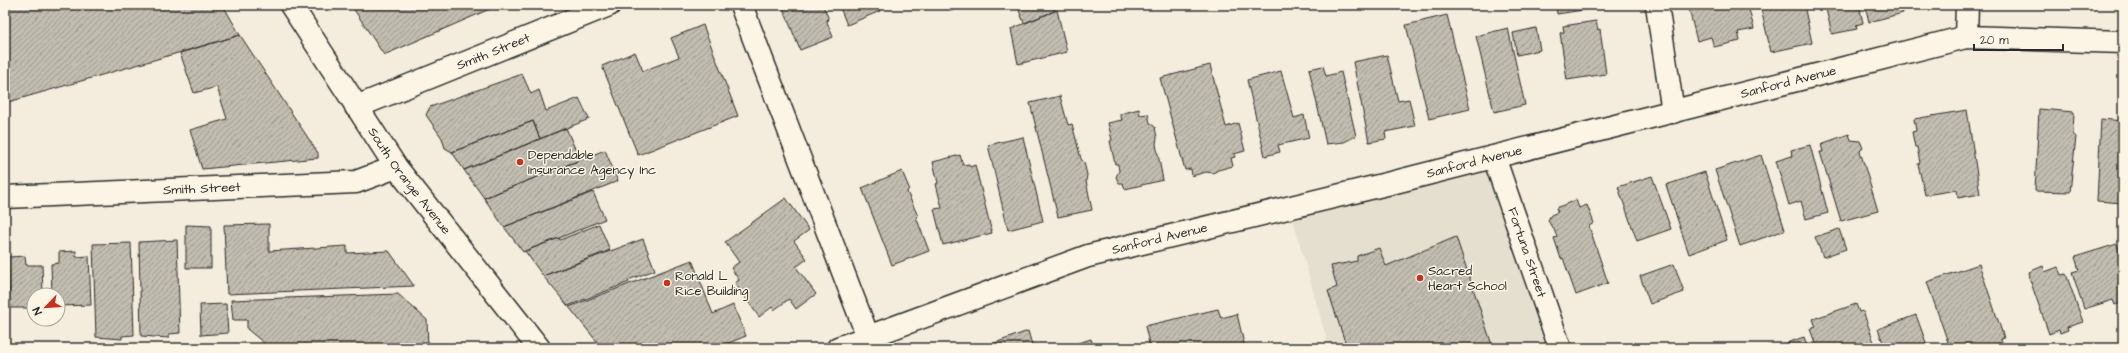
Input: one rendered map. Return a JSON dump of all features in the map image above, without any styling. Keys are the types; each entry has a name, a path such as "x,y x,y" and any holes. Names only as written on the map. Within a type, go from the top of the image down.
{"main road":[{"name":"South Orange Avenue","path":"291,5 396,167 539,348"},
{"name":"Smith Street","path":"356,107 609,5"},
{"path":"741,5 868,337"},
{"path":"1657,5 1673,112"},
{"path":"1966,37 1967,5"},
{"name":"Sanford Avenue","path":"838,348 1088,256 1494,157 1966,37 2123,42"},
{"name":"Fortuna Street","path":"1494,157 1560,348"},
{"name":"Smith Street","path":"5,197 356,182 396,167"}],"shaded area":[{"name":"Sacred Heart School","path":"1490,163 1555,348 1329,348 1290,209"}],"building":[{"path":"5,5 223,5 240,35 5,103"},
{"path":"351,5 499,5 384,55"},
{"path":"782,5 820,5 824,8 828,17 827,22 833,37 800,50"},
{"path":"839,5 877,5 880,11 847,25"},
{"path":"948,5 966,5 951,11"},
{"path":"1017,5 1053,5 1055,11 1024,23"},
{"path":"1556,5 1595,5 1596,8 1557,14"},
{"path":"1688,5 1748,5 1754,29 1738,32 1740,41 1714,47 1711,37 1697,41"},
{"path":"1760,5 1804,5 1812,43 1771,52"},
{"path":"1825,5 1859,5 1863,23 1856,25 1857,29 1832,34"},
{"path":"1865,5 1901,5 1903,13 1869,22"},
{"path":"1057,10 1067,52 1018,64 1011,29"},
{"path":"1447,15 1470,109 1429,119 1406,25"},
{"path":"1596,21 1598,30 1600,29 1606,74 1567,80 1560,33 1564,32 1563,26"},
{"path":"703,25 738,116 638,155 602,66 635,52 643,71 679,57 671,38"},
{"path":"1508,28 1525,105 1494,112 1476,36"},
{"path":"1536,28 1540,50 1517,55 1513,33"},
{"path":"240,35 318,153 318,158 202,169 190,130 227,119 217,87 194,93 180,53"},
{"path":"1387,55 1398,101 1409,99 1415,126 1385,132 1386,139 1369,142 1353,62"},
{"path":"1210,65 1226,127 1238,123 1245,151 1234,154 1235,157 1231,158 1233,166 1213,173 1206,172 1192,176 1191,169 1185,170 1160,78"},
{"path":"1323,66 1326,76 1341,72 1356,136 1344,142 1326,144 1309,69"},
{"path":"1281,71 1294,118 1304,115 1309,138 1278,145 1280,152 1265,156 1247,80"},
{"path":"522,74 531,94 539,90 546,111 579,98 589,119 540,139 533,121 452,152 445,148 442,138 426,115 430,107"},
{"path":"1060,96 1068,125 1072,124 1081,159 1084,162 1092,210 1058,217 1030,103"},
{"path":"1139,109 1140,115 1148,114 1150,123 1155,127 1157,138 1156,144 1163,180 1125,189 1123,183 1119,183 1116,177 1119,171 1118,164 1115,164 1108,123 1122,120 1120,114"},
{"path":"2039,109 2074,112 2073,134 2076,137 2070,192 2035,191"},
{"path":"1967,110 1980,194 1958,198 1957,190 1925,195 1918,164 1920,163 1917,147 1915,147 1912,132 1916,131 1914,119"},
{"path":"2101,119 2123,121 2123,203 2097,201"},
{"path":"533,121 540,139 464,170 452,152"},
{"path":"566,128 580,160 484,198 464,170"},
{"path":"1849,134 1851,140 1860,141 1863,148 1860,151 1878,211 1841,221 1820,152 1823,152 1821,144"},
{"path":"1023,137 1043,221 1008,230 988,145"},
{"path":"1810,145 1828,213 1806,219 1801,201 1789,205 1776,161 1792,156 1791,150"},
{"path":"605,150 618,181 504,227 484,198"},
{"path":"960,155 963,165 969,164 970,167 975,165 992,233 943,245 934,209 942,208 936,184 938,183 933,162"},
{"path":"1761,155 1785,230 1740,246 1715,170"},
{"path":"902,171 909,188 907,192 918,216 916,217 929,251 892,265 862,188"},
{"path":"1705,172 1727,240 1689,254 1666,185"},
{"path":"1652,176 1671,229 1637,241 1618,187"},
{"path":"593,192 605,219 559,238 523,252 504,227"},
{"path":"786,198 809,230 794,241 807,259 796,267 816,294 796,309 789,299 774,310 772,307 759,317 735,283 739,280 731,268 739,262 725,242"},
{"path":"1576,200 1579,208 1587,205 1594,223 1589,226 1608,283 1576,295 1554,238 1557,237 1548,220 1551,215 1558,212 1556,208"},
{"path":"269,224 269,251 347,246 347,253 389,251 414,286 227,294 224,225"},
{"path":"599,224 610,250 543,276 525,251 559,238 560,240"},
{"path":"186,225 211,226 211,268 186,268"},
{"path":"1839,229 1846,249 1823,257 1815,237"},
{"path":"1456,237 1493,348 1347,348 1328,291 1337,287 1331,266 1357,261 1357,256 1379,248 1386,266"},
{"path":"643,239 655,270 568,306 543,276"},
{"path":"177,240 180,333 169,334 169,338 141,336 139,242"},
{"path":"131,243 134,335 122,336 122,339 96,337 93,244"},
{"path":"2117,244 2123,262 2123,302 2115,305 2113,300 2084,309 2072,272 2079,270 2075,257"},
{"path":"76,251 76,257 89,256 91,305 66,306 66,287 52,287 51,264 59,263 59,252"},
{"path":"25,256 26,265 42,265 43,287 26,287 26,308 10,308 8,257"},
{"name":"Ronald L Rice Building","path":"692,260 713,314 733,305 746,336 716,348 602,348 569,307"},
{"path":"1674,264 1684,292 1650,304 1640,276"},
{"path":"1979,264 2004,338 2001,339 2004,348 1987,348 1986,346 1979,348 1950,348 1927,282"},
{"path":"2043,266 2045,272 2058,267 2061,275 2066,274 2083,322 2067,327 2068,330 2060,333 2059,330 2049,334 2029,277 2029,272"},
{"path":"398,294 427,320 428,348 270,348 247,329 247,320 233,320 231,300"},
{"path":"226,304 228,333 201,335 200,305"},
{"path":"1856,304 1859,312 1863,311 1876,348 1817,348 1810,329 1816,327 1813,319"},
{"path":"1218,309 1221,318 1237,314 1245,348 1150,348 1145,326"},
{"path":"1916,315 1928,348 1893,348 1892,345 1885,348 1878,329"},
{"path":"1028,331 1033,348 981,348"},
{"path":"1804,337 1808,348 1775,348 1775,347"},
{"path":"1091,339 1094,348 1062,348"},
{"path":"1771,345 1773,348 1761,348"}],"place":[{"name":"Dependable Insurance Agency Inc","path":"520,162"},
{"name":"Sacred Heart School","path":"1420,278"},
{"name":"Ronald L Rice Building","path":"667,283"}]}
